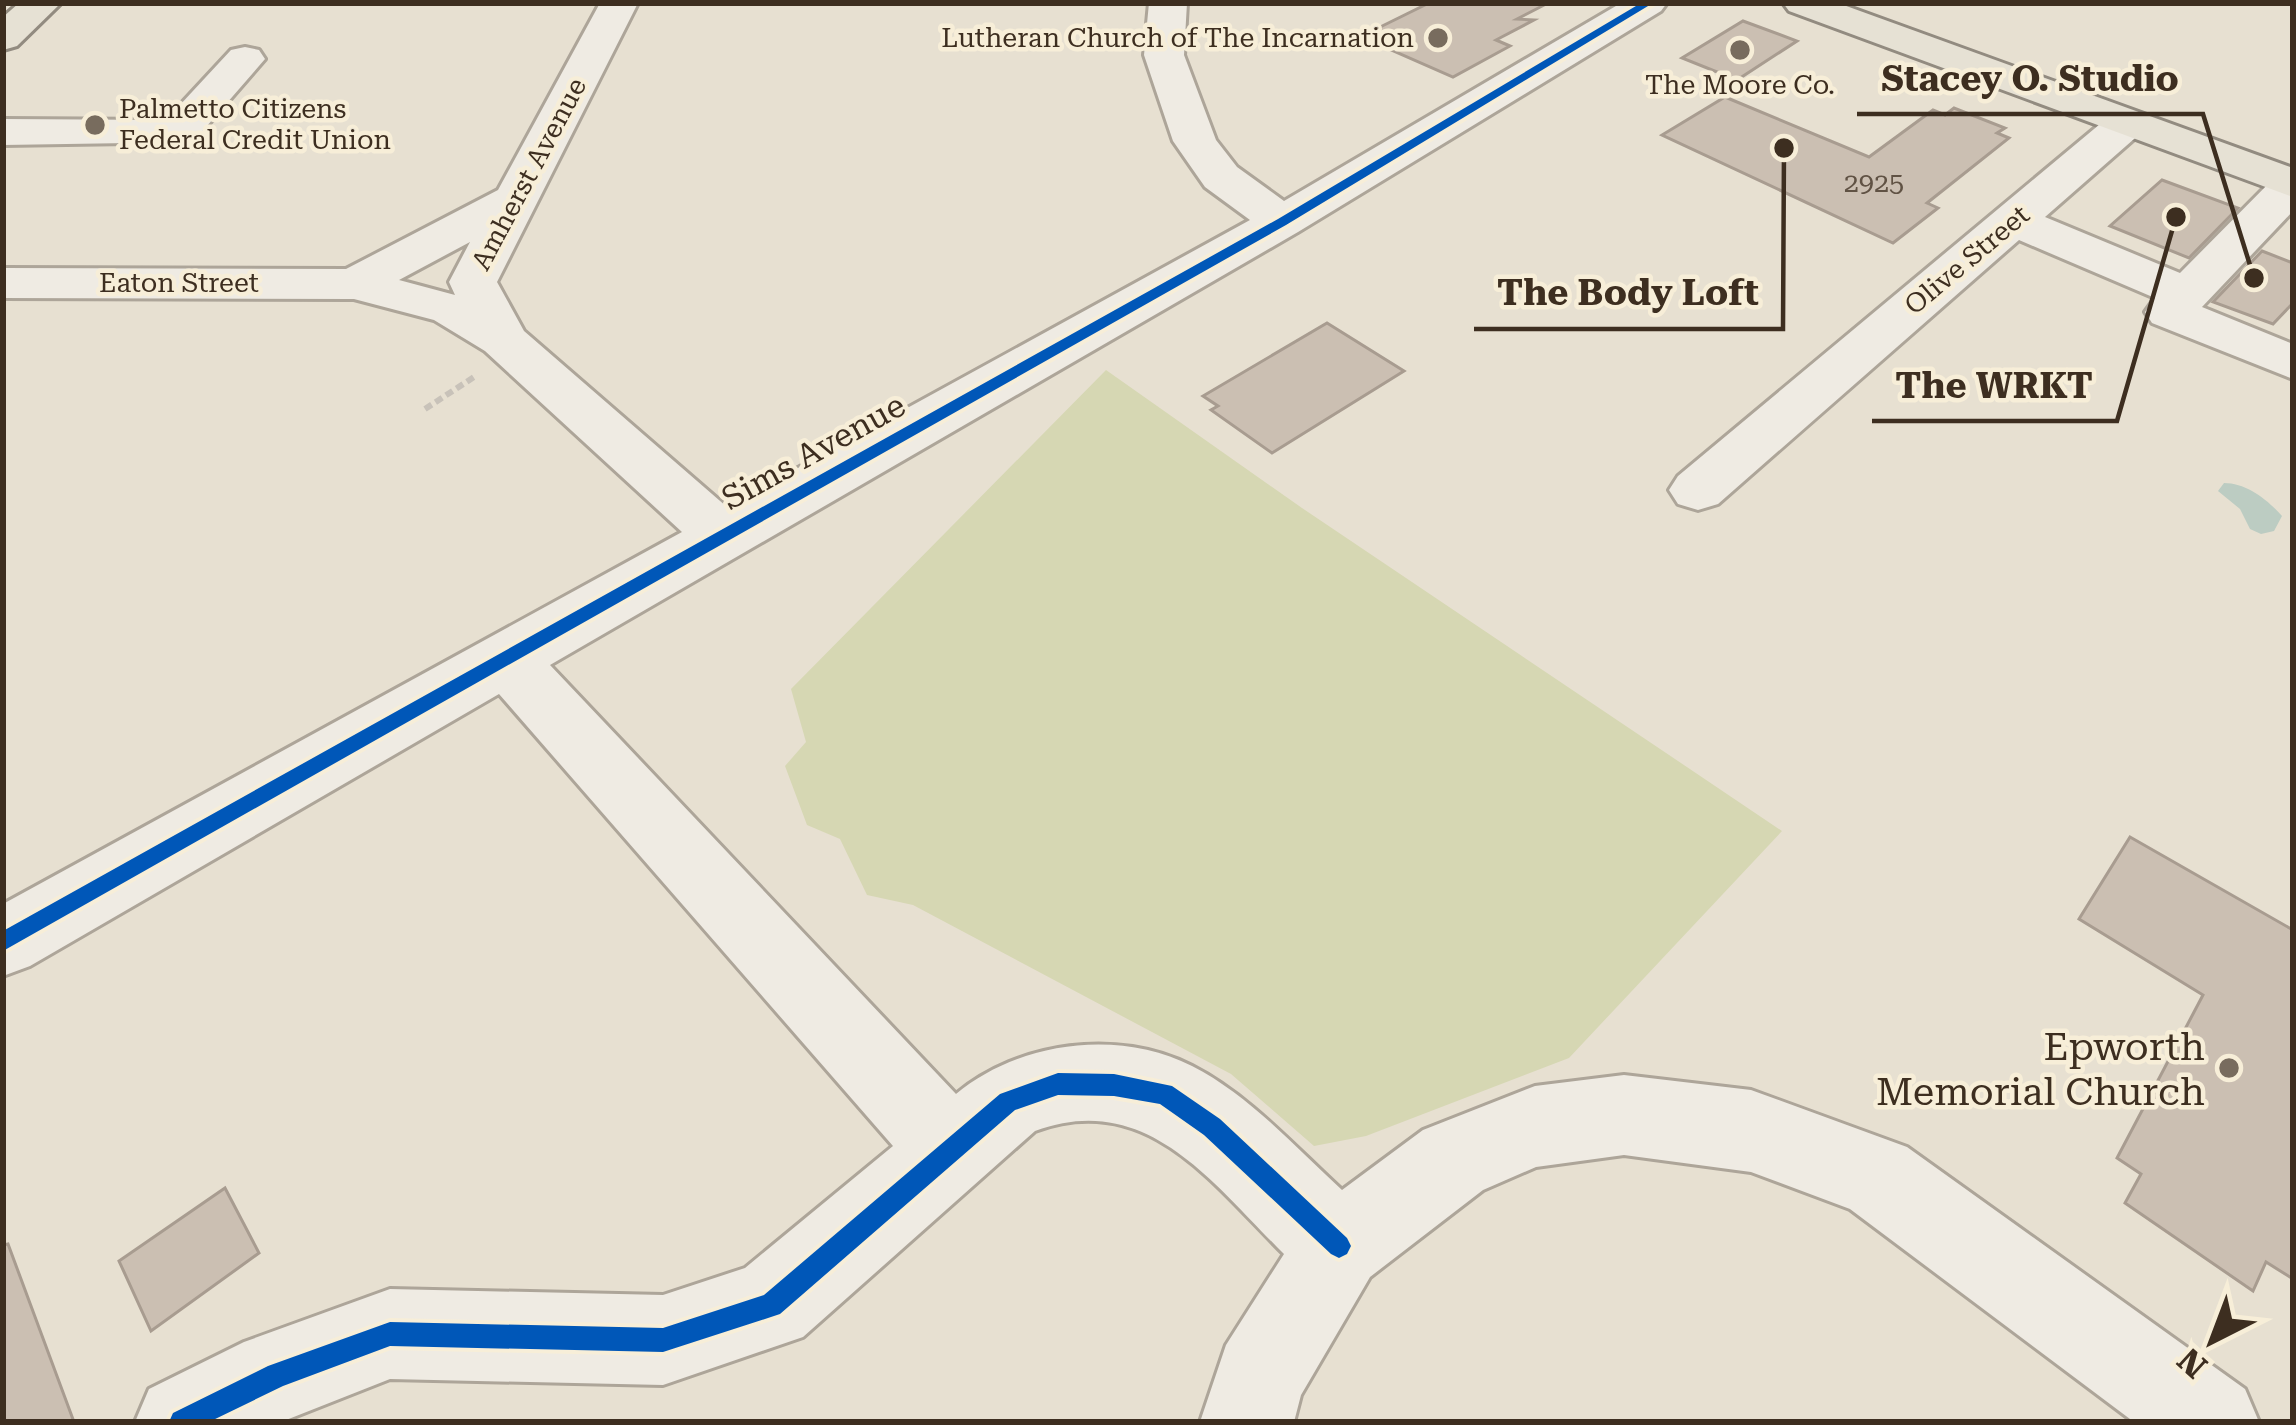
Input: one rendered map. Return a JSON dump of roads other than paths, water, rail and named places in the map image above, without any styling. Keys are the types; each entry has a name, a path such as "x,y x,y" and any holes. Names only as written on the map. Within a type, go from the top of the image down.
{"main road":[{"path":"3,38 43,3"},
{"path":"1802,3 2293,184"}],"street":[{"name":"Amherst Avenue","path":"619,3 473,282 503,340 723,536"},
{"path":"1168,3 1164,55 1195,141 1220,176 1282,222"},
{"name":"Sims Avenue","path":"3,942 1282,222 1648,3"},
{"path":"3,132 178,133 245,58"},
{"name":"Olive Street","path":"1698,490 2127,123"},
{"path":"2291,359 2170,312 2293,184"},
{"path":"356,284 516,199"},
{"path":"2013,220 2188,294"},
{"path":"356,284 452,309 503,340"},
{"name":"Eaton Street","path":"5,285 356,284"},
{"path":"506,659 952,1150"},
{"path":"182,1422 277,1375 390,1334 663,1340 771,1305 1009,1102 1058,1084 1114,1085 1164,1094 1212,1126 1339,1246"},
{"path":"1247,1422 1259,1378 1339,1246 1453,1160 1535,1127 1624,1115 1751,1131 1877,1177 2212,1422"}],"place":[{"name":"Lutheran Church of The Incarnation","path":"1438,38"},
{"name":"The Moore Co.","path":"1740,50"},
{"name":"Palmetto Citizens Federal Credit Union","path":"95,125"},
{"name":"The Body Loft","path":"1784,148"},
{"name":"The WRKT","path":"2176,217"},
{"name":"Stacey O. Studio","path":"2254,278"},
{"name":"Epworth Memorial Church","path":"2229,1068"}]}
